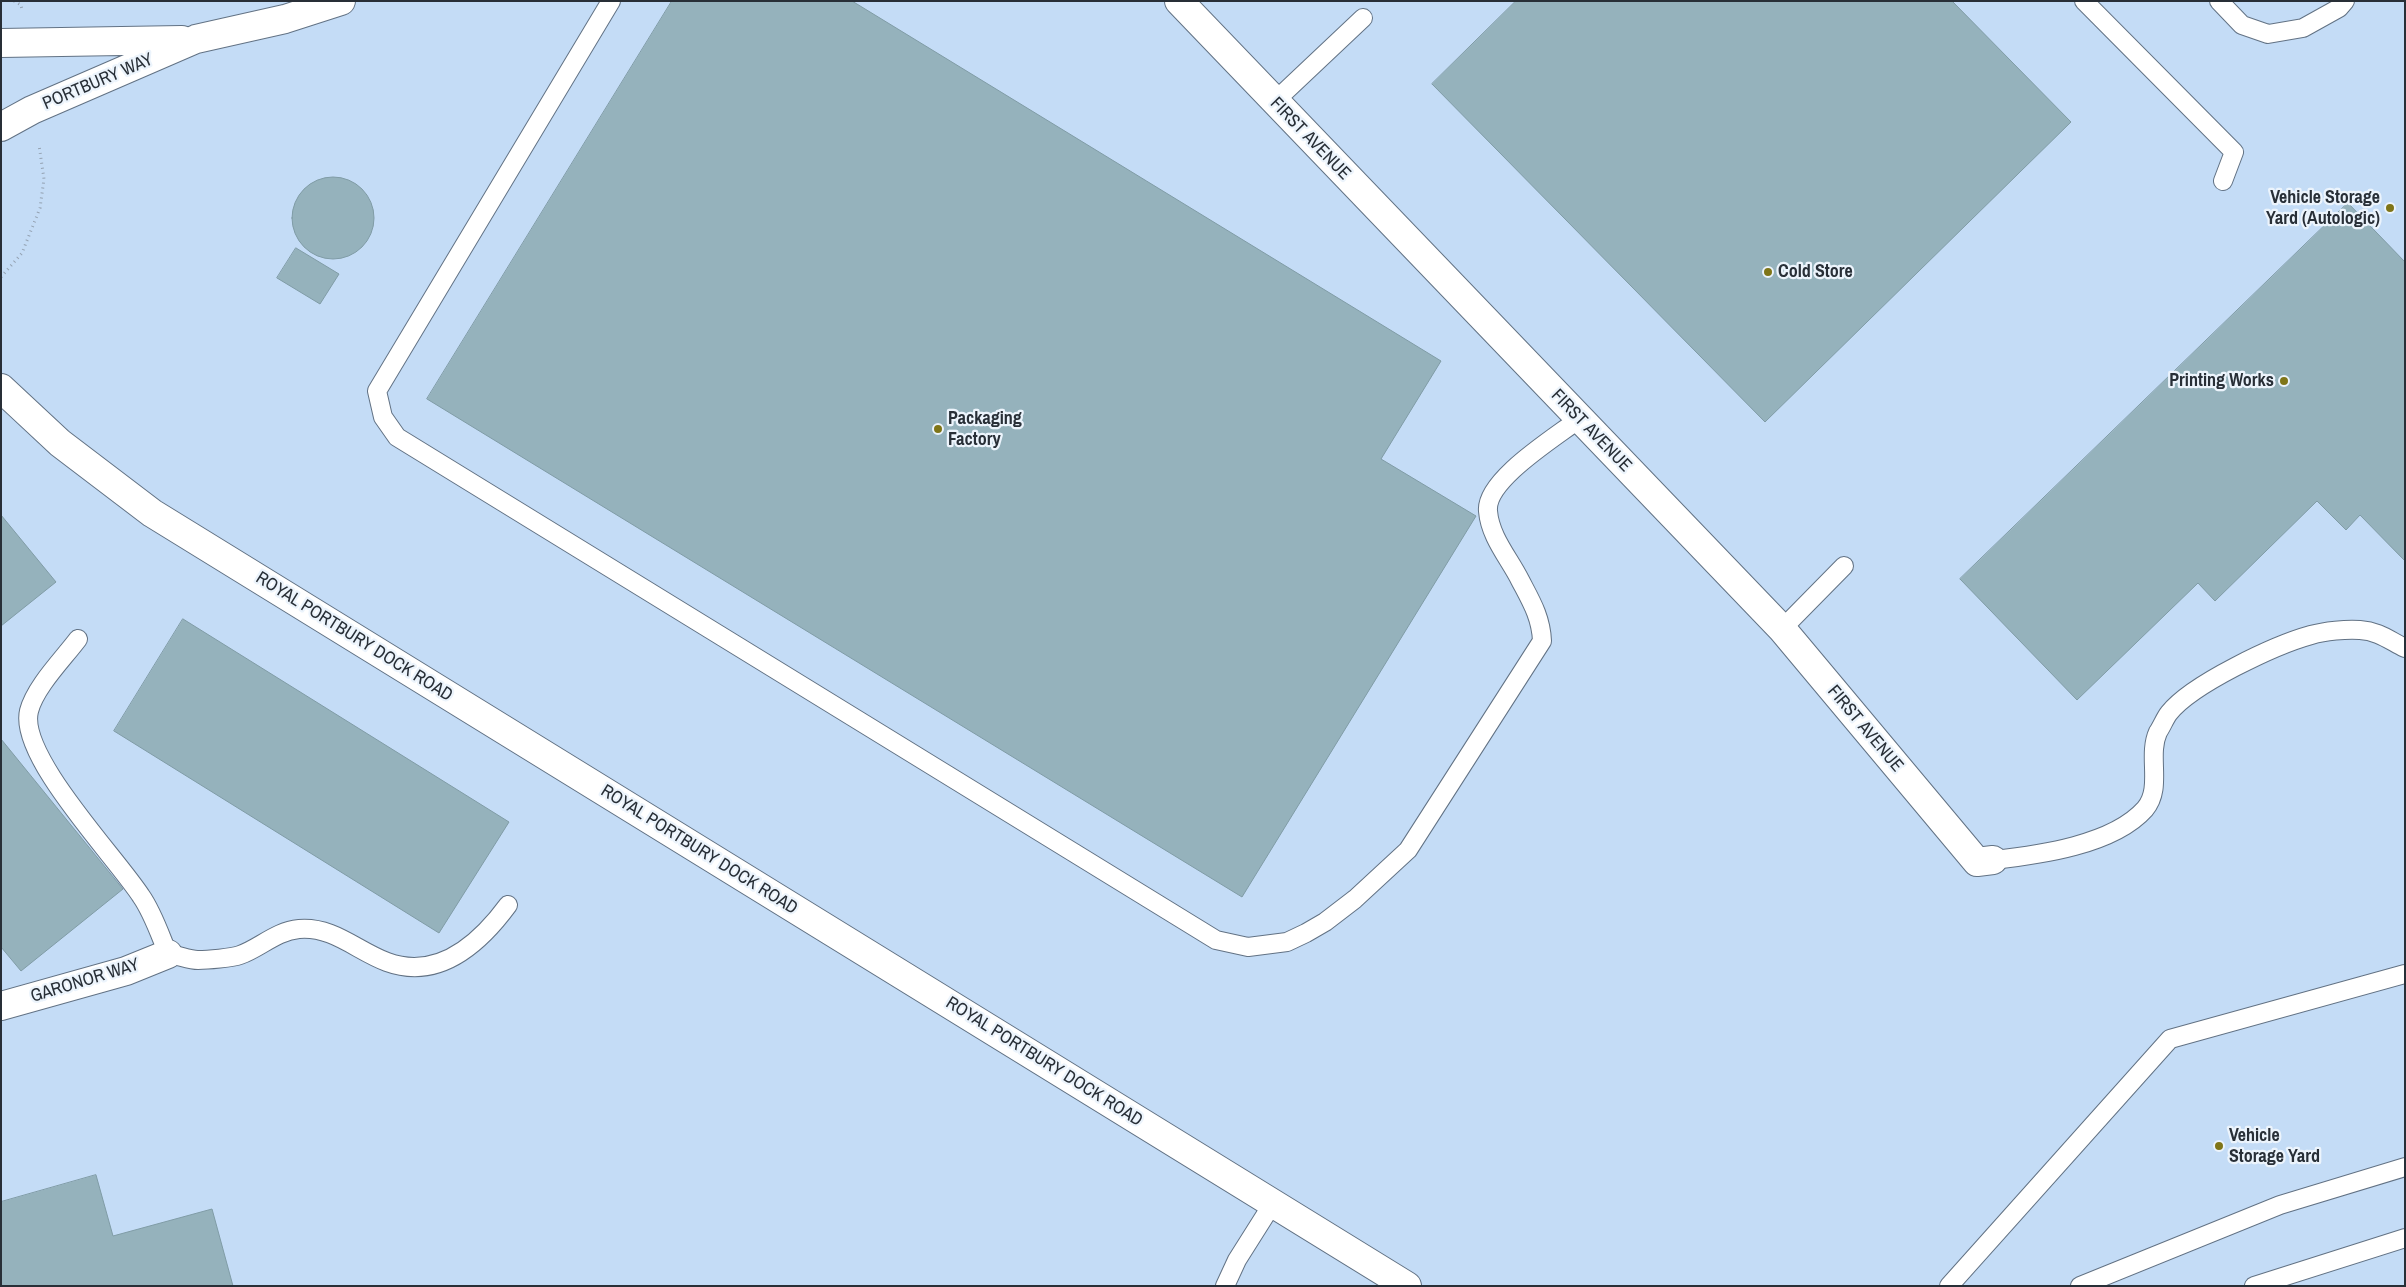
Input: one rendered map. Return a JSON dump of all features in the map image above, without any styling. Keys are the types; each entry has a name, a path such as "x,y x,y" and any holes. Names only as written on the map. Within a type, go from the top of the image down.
{"street":[{"name":"PORTBURY WAY","path":"1,127 32,110 196,39 285,19 341,1"},
{"name":"FIRST AVENUE","path":"1179,1 1782,629 1977,862 1993,860"},
{"name":"PORTBURY WAY","path":"1,43 196,39"},
{"name":"ROYAL PORTBURY DOCK ROAD","path":"3,386 60,443 152,513 1407,1286"},
{"name":"GARONOR WAY","path":"1,1006 126,971 168,954"}],"lane":[{"path":"611,1 377,392 383,417 392,430 406,442 1216,940 1248,947 1287,942 1325,922 1355,899 1408,850 1542,641 1537,612 1496,539 1488,512 1489,498 1508,474 1579,419"},
{"path":"2084,1 2234,152 2222,181"},
{"path":"2219,1 2242,25 2268,34 2303,28 2339,8 2345,1"},
{"path":"1274,102 1363,18"},
{"path":"1782,629 1844,566"},
{"path":"1993,860 2026,856 2110,835 2131,821 2146,808 2155,785 2154,754 2157,735 2170,712 2194,692 2229,672 2269,652 2312,634 2360,630 2383,634 2405,648"},
{"path":"78,639 35,694 28,712 30,735 63,793 142,897 168,954 197,960 238,956 277,935 298,929 313,929 340,937 386,962 405,966 434,965 454,957 477,942 492,926 508,904"},
{"path":"1949,1286 2170,1039 2405,974"},
{"path":"2080,1286 2280,1205 2405,1167"},
{"path":"1225,1286 1237,1260 1273,1203"},
{"path":"2254,1286 2405,1238"}],"path":[{"path":"1,277 22,253 40,208 44,180 32,110"}],"shaded area":[{"path":"1,1 2405,1 2405,1286 1,1286"}],"building":[{"name":"Packaging Factory","path":"672,1 852,1 1441,361 1381,459 1476,516 1242,897 427,399"},
{"name":"Cold Store","path":"1516,1 1952,1 2071,122 1765,422 1432,84"},
{"path":"325,177 341,177 356,184 367,195 374,210 371,234 362,247 341,259 325,259 310,252 299,241 292,226 292,210 299,195 310,184"},
{"name":"Printing Works","path":"2348,203 2405,262 2405,561 2360,515 2346,530 2317,501 2215,601 2198,583 2077,700 1960,579"},
{"path":"296,248 339,274 320,304 277,278"},
{"path":"1,515 56,582 1,626"},
{"path":"183,619 509,822 439,933 114,731"},
{"path":"1,739 123,889 21,971 1,947"},
{"path":"96,1175 113,1236 212,1209 233,1286 1,1286 1,1202"}],"place":[{"name":"Vehicle Storage Yard (Autologic)","path":"2390,208"},
{"name":"Cold Store","path":"1768,272"},
{"name":"Printing Works","path":"2284,381"},
{"name":"Packaging Factory","path":"938,429"},
{"name":"Vehicle Storage Yard","path":"2219,1146"}]}
